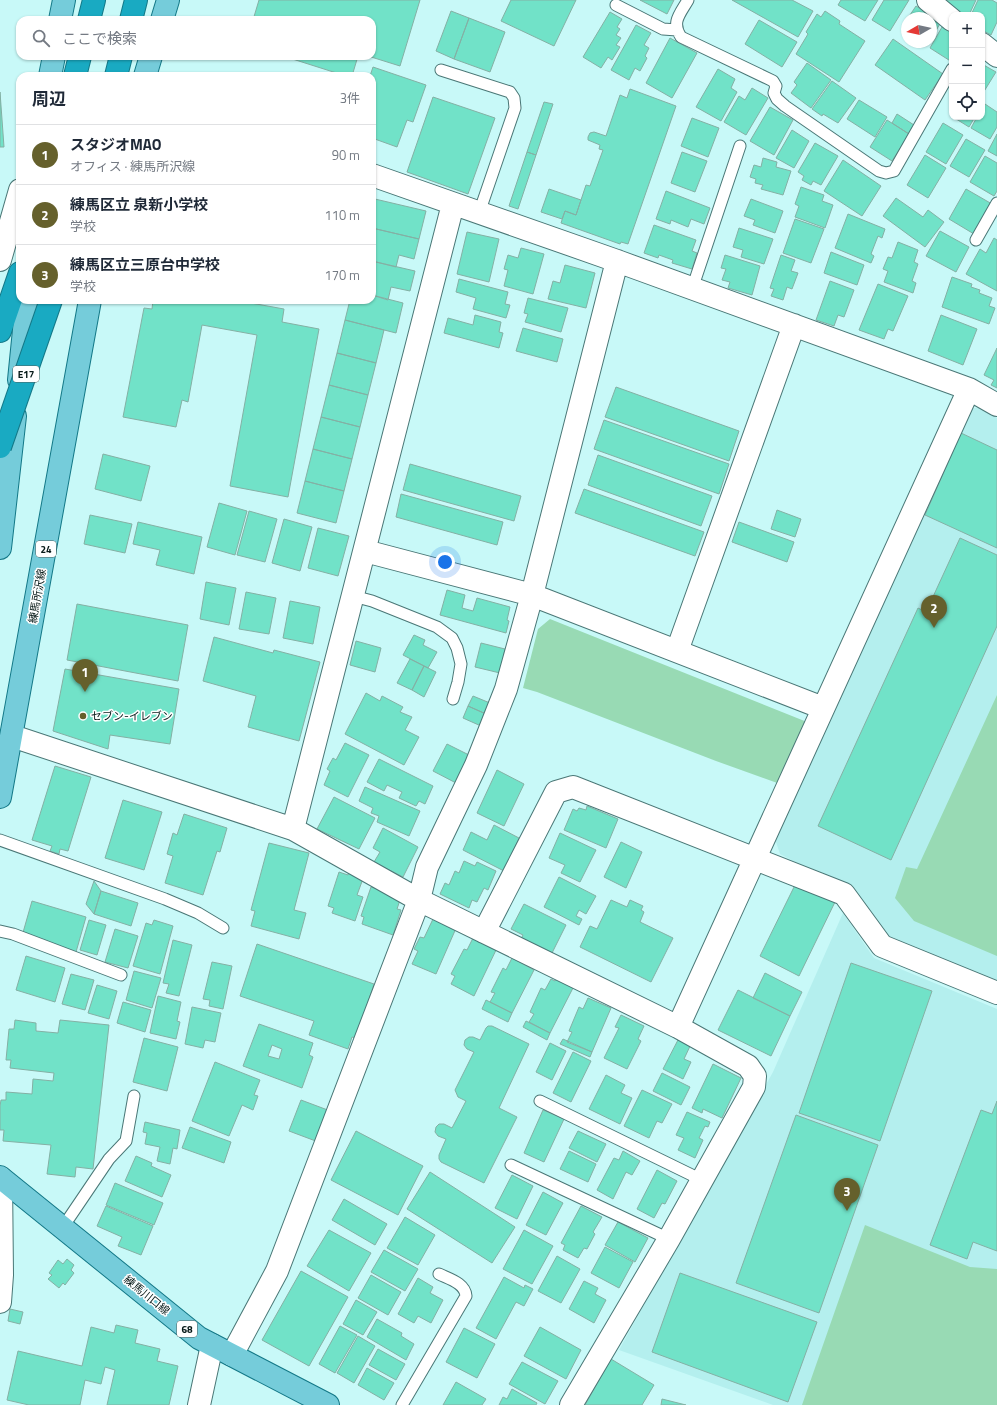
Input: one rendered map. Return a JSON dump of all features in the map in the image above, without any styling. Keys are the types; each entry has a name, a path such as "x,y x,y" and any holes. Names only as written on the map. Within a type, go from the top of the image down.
{"highway":[{"path":"90,16 94,0"},
{"path":"132,16 136,0"},
{"path":"76,72 79,60"},
{"path":"117,72 121,60"},
{"path":"0,331 16,285"},
{"name":"E17","path":"0,447 50,304"}],"main road":[{"path":"61,16 64,0"},
{"path":"163,16 168,0"},
{"path":"146,72 150,60"},
{"path":"0,548 27,304"},
{"name":"練馬所沢線","path":"0,797 89,304"},
{"name":"練馬川口線","path":"1,1177 199,1338 328,1405"}],"street":[{"path":"933,2 949,17"},
{"path":"985,46 997,56"},
{"path":"376,176 617,261 969,388 997,405"},
{"path":"0,260 6,223 16,199"},
{"path":"293,829 453,204"},
{"path":"232,1356 277,1271 419,900 427,867 476,766 506,689 532,595 617,261"},
{"path":"677,651 794,325"},
{"path":"678,1027 969,388"},
{"path":"365,551 532,595 823,708"},
{"path":"12,736 293,829 419,900 678,1027 748,1066 755,1076 754,1087 669,1239 571,1405"},
{"path":"484,932 556,792 573,787 844,894 882,946 997,993"},
{"path":"0,1302 2,1275 1,1177"},
{"path":"199,1405 212,1345"}],"lane":[{"path":"688,0 676,21 677,30 681,37 773,81 776,86 774,93 777,99 785,106 879,171 886,173 894,171 949,75"},
{"path":"616,5 663,29 677,30"},
{"path":"441,70 510,92 514,98 515,108 479,213"},
{"path":"692,289 740,146"},
{"path":"976,240 997,203"},
{"path":"353,596 372,601 437,627 452,638 458,648 460,664 458,682 453,699"},
{"path":"0,840 165,899 198,913 224,928"},
{"path":"0,931 13,934 121,975"},
{"path":"64,1227 108,1158 126,1141 134,1096"},
{"path":"540,1101 702,1180"},
{"path":"512,1165 669,1239"},
{"path":"402,1405 466,1296 466,1291 461,1286 439,1274"}],"shaded area":[{"path":"981,407 997,418 997,982 890,939 859,896 780,854 775,839 969,409"},
{"path":"843,913 874,958 997,1009 997,1405 773,1405 619,1350 773,1072"}],"green space":[{"path":"550,619 807,722 780,784 523,688 538,629"},
{"path":"997,695 997,956 914,921 895,898 906,867 917,869"},
{"path":"865,1225 970,1267 997,1269 997,1405 802,1405"}],"building":[{"path":"259,0 420,0 400,66 376,58 376,16 254,16"},
{"path":"511,0 576,0 554,46 501,21"},
{"path":"640,0 674,0 667,14"},
{"path":"732,0 792,0 813,11 798,37"},
{"path":"841,0 878,0 865,21 838,5"},
{"path":"884,0 909,0 890,31 872,20"},
{"path":"945,0 976,0 970,12 954,12"},
{"path":"978,0 992,0 997,3 997,22 991,35 985,32 985,12 972,12"},
{"path":"916,6 925,12 912,12"},
{"path":"451,11 469,18 454,59 436,51"},
{"path":"825,11 840,21 839,24 865,41 839,82 796,54 808,34 806,32 817,14 821,17"},
{"path":"610,12 622,19 617,27 620,29 616,35 621,38 616,45 620,47 612,60 608,57 601,68 583,57"},
{"path":"469,18 505,32 490,72 454,59"},
{"path":"937,19 941,22 937,29"},
{"path":"759,20 797,42 782,67 745,44"},
{"path":"636,25 651,33 644,45 649,48 645,56 647,58 640,71 635,68 629,80 611,70"},
{"path":"942,27 949,31 949,60 930,48 937,48 937,36"},
{"path":"670,38 697,53 672,98 646,83"},
{"path":"893,39 901,45 901,48 906,48 943,74 925,100 875,65"},
{"path":"296,60 357,60 353,72 333,72"},
{"path":"807,63 831,80 811,108 791,93 797,85 794,82"},
{"path":"985,66 996,72 985,90"},
{"path":"373,67 426,85 413,122 407,120 397,147 376,139 376,72 371,72"},
{"path":"718,69 735,79 731,88 737,92 721,121 696,107"},
{"path":"832,81 856,98 838,123 823,114 822,116 812,109"},
{"path":"752,88 768,98 746,135 724,122 739,96 745,100"},
{"path":"630,89 676,106 628,244 621,242 620,244 561,223 565,211 576,215 586,185 590,186 603,150 599,149 600,145 588,140 590,133 594,132 606,136 620,95 627,98"},
{"path":"0,92 4,147 0,147"},
{"path":"433,97 495,118 468,194 407,172"},
{"path":"859,100 887,117 875,137 847,119"},
{"path":"544,102 553,104 536,155 527,152"},
{"path":"985,104 997,112 997,127 990,139 971,128 975,120 985,120"},
{"path":"770,107 793,120 774,155 750,141"},
{"path":"897,114 914,125 909,134 892,123"},
{"path":"692,118 719,128 708,157 681,146"},
{"path":"887,120 909,134 892,161 870,147"},
{"path":"958,120 973,120 969,127"},
{"path":"943,123 963,135 946,164 926,152"},
{"path":"792,130 809,141 794,168 776,158"},
{"path":"997,134 997,156 988,151"},
{"path":"966,139 985,150 969,177 950,166"},
{"path":"815,143 838,156 821,185 813,181 811,185 802,180 804,176 798,172"},
{"path":"527,152 536,155 518,209 509,206"},
{"path":"682,152 707,161 695,192 671,183"},
{"path":"925,155 946,168 928,198 907,185"},
{"path":"985,156 997,163 997,191 994,196 970,182"},
{"path":"763,158 777,162 776,167 791,171 783,195 761,189 763,185 755,183 756,179 750,177 754,165 761,167"},
{"path":"843,160 881,186 862,216 824,191"},
{"path":"801,187 824,195 822,201 833,205 825,228 795,217 799,206 795,204"},
{"path":"549,189 581,200 576,215 565,211 562,219 541,212"},
{"path":"966,189 992,204 974,234 949,219"},
{"path":"666,191 710,208 704,224 691,219 688,227 671,220 670,224 656,219"},
{"path":"896,198 923,217 928,210 944,222 925,247 883,216"},
{"path":"376,199 426,211 419,239 376,229"},
{"path":"751,199 783,211 775,233 753,225 755,220 744,216"},
{"path":"848,214 885,229 882,238 878,236 871,254 874,256 871,263 835,248"},
{"path":"795,219 824,229 811,263 783,253"},
{"path":"654,225 696,240 692,251 697,253 692,269 672,263 673,260 659,255 658,258 644,253"},
{"path":"739,228 773,239 764,264 741,257 743,250 733,247"},
{"path":"376,229 419,239 414,259 399,255 396,267 376,262"},
{"path":"940,231 969,247 956,272 926,256"},
{"path":"467,232 499,239 489,282 457,274"},
{"path":"994,238 997,240 997,291 966,274 980,249 986,253"},
{"path":"898,242 918,250 914,262 918,264 912,281 916,283 913,293 884,282 888,271 883,269 888,257 892,258"},
{"path":"521,248 544,254 533,294 504,286 508,270 504,269 508,255 518,258"},
{"path":"831,252 864,265 857,285 824,273"},
{"path":"725,255 760,266 752,295 728,288 730,282 722,280 726,269 721,268"},
{"path":"781,255 795,260 791,271 798,273 792,289 787,287 783,300 771,296 774,289 770,288"},
{"path":"376,262 415,271 410,291 391,287 388,300 376,296"},
{"path":"565,265 595,273 586,308 548,299 553,281 560,283"},
{"path":"952,277 972,284 971,287 980,290 979,293 992,298 989,306 995,308 989,324 942,307"},
{"path":"459,279 508,292 505,304 510,305 506,318 473,309 476,298 456,292"},
{"path":"830,281 854,290 844,317 838,315 834,326 816,320"},
{"path":"878,284 908,296 893,331 888,329 884,339 859,330"},
{"path":"376,296 403,303 396,333 345,320 349,304 376,304"},
{"path":"528,298 568,308 561,332 525,322 528,314 524,313"},
{"path":"153,304 256,304 284,309 282,322 319,329 288,497 230,486 257,335 202,325 188,402 182,400 176,427 123,417 144,308 152,309"},
{"path":"475,315 501,322 499,332 503,333 499,348 444,333 448,318 473,325"},
{"path":"941,315 977,329 963,365 928,351"},
{"path":"345,320 384,330 376,363 337,353"},
{"path":"523,328 563,339 557,362 516,351"},
{"path":"997,348 997,388 991,385 994,380 984,375"},
{"path":"337,353 376,363 368,395 329,385"},
{"path":"329,385 368,395 360,427 321,417"},
{"path":"616,387 739,431 729,461 605,417"},
{"path":"321,417 360,427 352,459 313,449"},
{"path":"604,420 729,464 719,494 594,449"},
{"path":"961,433 997,450 997,548 925,515"},
{"path":"313,449 352,459 344,491 305,481"},
{"path":"103,454 150,466 141,501 95,489"},
{"path":"598,455 712,496 701,526 588,485"},
{"path":"410,464 521,496 514,521 403,490"},
{"path":"305,481 344,491 336,523 297,513"},
{"path":"584,489 704,532 695,556 575,513"},
{"path":"401,494 503,522 497,545 396,517"},
{"path":"219,503 247,511 235,555 207,547"},
{"path":"777,510 801,519 795,537 771,529"},
{"path":"249,511 277,519 265,562 237,555"},
{"path":"90,515 132,524 125,553 84,544"},
{"path":"284,519 312,527 300,571 272,563"},
{"path":"138,522 202,537 194,574 156,565 160,550 133,544"},
{"path":"739,522 794,542 787,562 732,542"},
{"path":"318,528 349,536 338,576 308,568"},
{"path":"960,538 997,555 997,626 891,860 818,826 918,608 926,612"},
{"path":"206,582 236,588 229,625 200,619"},
{"path":"447,590 465,595 462,608 473,611 477,598 510,607 506,633 440,615"},
{"path":"246,592 276,598 269,634 239,629"},
{"path":"290,601 320,607 313,644 283,638"},
{"path":"77,604 188,625 178,681 67,660"},
{"path":"414,635 425,640 423,645 437,652 428,668 403,655"},
{"path":"214,637 273,653 274,650 320,662 299,741 248,727 256,696 203,681"},
{"path":"356,641 381,648 375,672 350,665"},
{"path":"481,643 505,649 500,673 475,667"},
{"path":"410,659 424,666 412,690 397,683"},
{"path":"424,666 436,672 424,697 412,690"},
{"path":"65,669 179,689 170,744 110,735 108,749 53,731"},
{"path":"366,693 380,701 382,696 403,707 400,712 412,717 405,730 419,737 404,765 345,734"},
{"path":"473,696 490,703 486,714 468,706"},
{"path":"468,706 486,714 481,726 463,718"},
{"path":"345,743 369,755 348,797 324,785 330,771 327,769 333,758 336,760"},
{"path":"447,744 471,756 458,784 433,771"},
{"path":"379,759 433,786 425,804 419,801 416,806 399,798 402,792 387,785 384,791 367,782"},
{"path":"55,766 91,777 68,851 60,849 59,854 50,851 52,846 32,840"},
{"path":"497,770 524,784 504,826 477,813"},
{"path":"365,787 420,811 409,836 377,822 379,816 371,813 373,808 359,801"},
{"path":"334,797 375,818 359,849 317,829"},
{"path":"123,800 162,812 144,870 105,858"},
{"path":"587,806 618,819 606,848 564,830 573,809 577,811 579,808 586,810"},
{"path":"184,814 227,828 220,852 217,851 203,895 165,883 173,856 167,854 173,833 177,835"},
{"path":"494,825 519,838 504,871 463,850 471,832 487,840"},
{"path":"383,828 418,847 403,877 374,862 380,852 373,848"},
{"path":"560,833 596,850 580,882 561,873 565,865 549,858"},
{"path":"621,842 642,852 626,888 604,877"},
{"path":"269,843 309,853 294,910 306,913 299,939 251,926 255,911 251,910"},
{"path":"464,861 475,866 477,862 496,871 488,890 484,888 477,902 472,900 469,908 440,894 445,883 449,885 455,871 459,873"},
{"path":"349,871 364,876 357,895 363,897 355,921 332,913 334,908 328,906 339,872 348,875"},
{"path":"559,877 596,896 586,914 579,910 576,916 582,919 579,925 544,907"},
{"path":"94,881 101,891 94,914 86,904"},
{"path":"796,883 835,902 799,976 760,956"},
{"path":"371,887 401,897 397,909 401,910 393,935 362,924 364,917 361,916"},
{"path":"101,891 138,903 131,926 94,914"},
{"path":"611,900 627,907 630,900 643,906 641,910 644,912 640,922 673,938 651,982 580,947 590,926 597,929"},
{"path":"32,901 86,917 76,952 22,936"},
{"path":"524,904 566,925 552,953 521,939 523,935 511,929"},
{"path":"433,919 457,926 436,974 412,964 418,951 414,949 420,937 424,938"},
{"path":"89,920 106,925 97,955 80,950"},
{"path":"154,920 173,926 160,974 133,966 146,923 152,925"},
{"path":"115,929 138,936 128,968 105,962"},
{"path":"474,936 497,948 474,996 451,984 455,976 451,974 464,949 467,950"},
{"path":"173,940 192,945 179,996 166,993 169,984 163,983"},
{"path":"257,944 374,984 356,1038 352,1037 348,1049 309,1035 314,1021 240,996"},
{"path":"26,956 65,968 55,1002 16,990"},
{"path":"512,958 534,970 512,1013 490,1002 495,993 491,992 503,968 506,970"},
{"path":"212,962 232,966 223,1009 209,1006 210,1000 203,999"},
{"path":"851,963 932,991 880,1141 799,1113"},
{"path":"134,971 161,978 152,1008 126,1000"},
{"path":"765,973 802,992 790,1016 753,998"},
{"path":"71,974 94,980 85,1010 62,1004"},
{"path":"557,977 574,986 550,1033 529,1022 534,1014 530,1012 541,988 545,990 551,979 555,981"},
{"path":"97,985 117,991 109,1019 88,1013"},
{"path":"738,990 790,1016 771,1056 718,1030"},
{"path":"158,996 181,1002 177,1021 180,1022 176,1039 150,1033"},
{"path":"588,998 611,1008 592,1052 567,1042 572,1032 569,1031 579,1007 583,1009"},
{"path":"486,1000 512,1013 508,1022 482,1009"},
{"path":"123,1002 151,1010 145,1032 117,1023"},
{"path":"192,1007 221,1013 215,1042 205,1040 203,1048 185,1044"},
{"path":"621,1015 644,1026 638,1039 641,1041 627,1069 604,1058 619,1028 615,1027"},
{"path":"15,1020 36,1023 36,1031 58,1033 60,1020 109,1025 93,1169 76,1167 75,1177 47,1174 51,1145 3,1141 4,1130 0,1130 0,1106 1,1100 6,1100 6,1092 32,1094 33,1079 53,1081 54,1073 10,1068 11,1060 6,1060 9,1029 14,1029"},
{"path":"526,1021 550,1033 547,1040 523,1027"},
{"path":"259,1024 313,1043 309,1055 313,1057 302,1088 243,1066","holes":["272,1045 282,1049 279,1059 268,1056"]},
{"path":"488,1026 492,1026 529,1044 499,1108 517,1117 484,1183 441,1162 439,1155 446,1139 438,1136 435,1132 436,1127 439,1124 444,1124 452,1128 466,1101 458,1097 455,1090 474,1052 467,1049 464,1045 465,1040 469,1037 473,1037 480,1040"},
{"path":"144,1038 178,1047 167,1091 133,1082"},
{"path":"679,1038 691,1044 684,1059 691,1062 683,1079 663,1069"},
{"path":"563,1039 592,1052 590,1057 560,1044"},
{"path":"550,1043 566,1051 552,1080 536,1072"},
{"path":"573,1052 591,1061 571,1102 553,1093"},
{"path":"215,1062 260,1080 254,1095 258,1096 253,1110 242,1105 229,1136 192,1121"},
{"path":"713,1064 741,1078 722,1118 703,1109 702,1113 692,1108"},
{"path":"662,1073 690,1087 681,1105 653,1091"},
{"path":"606,1075 625,1085 621,1093 632,1098 620,1124 589,1109"},
{"path":"642,1090 672,1104 662,1123 657,1121 649,1138 624,1126"},
{"path":"301,1100 333,1112 321,1143 289,1131"},
{"path":"997,1101 997,1251 973,1242 967,1259 930,1245 981,1110 992,1114"},
{"path":"543,1110 564,1119 544,1162 524,1153"},
{"path":"687,1112 710,1122 708,1127 705,1126 699,1138 703,1140 695,1158 678,1150 684,1138 676,1135"},
{"path":"796,1115 878,1145 819,1313 736,1283"},
{"path":"145,1122 180,1130 177,1149 173,1148 170,1164 157,1161 160,1147 145,1144 147,1133 143,1132"},
{"path":"190,1127 231,1142 224,1163 182,1148"},
{"path":"356,1131 423,1166 398,1215 331,1180"},
{"path":"578,1131 606,1144 597,1162 569,1148"},
{"path":"569,1151 596,1164 588,1182 560,1169"},
{"path":"623,1151 640,1161 632,1175 626,1172 613,1199 597,1190 614,1158 619,1160"},
{"path":"136,1156 152,1163 151,1166 171,1175 162,1197 125,1181"},
{"path":"657,1170 677,1181 665,1204 662,1203 654,1218 637,1209"},
{"path":"430,1172 515,1227 492,1263 407,1209"},
{"path":"512,1175 533,1186 517,1219 495,1208"},
{"path":"115,1183 163,1203 154,1225 106,1205"},
{"path":"543,1192 563,1203 546,1235 526,1225"},
{"path":"344,1199 387,1224 375,1245 332,1220"},
{"path":"106,1206 153,1226 141,1255 118,1246 122,1237 97,1226"},
{"path":"581,1206 602,1217 593,1232 595,1234 587,1249 584,1248 578,1258 563,1250 565,1245 561,1243"},
{"path":"405,1217 435,1235 418,1265 387,1248"},
{"path":"618,1222 648,1238 635,1262 605,1245"},
{"path":"329,1230 371,1253 349,1291 307,1266"},
{"path":"524,1230 553,1246 532,1284 503,1269"},
{"path":"605,1247 633,1262 619,1288 591,1273"},
{"path":"384,1250 418,1269 405,1291 371,1272"},
{"path":"557,1256 580,1269 561,1303 538,1291"},
{"path":"67,1259 74,1265 71,1270 74,1273 65,1285 63,1283 59,1288 48,1279 52,1275 49,1273 58,1260 63,1264"},
{"path":"301,1271 348,1297 309,1366 262,1340"},
{"path":"680,1273 817,1322 788,1402 652,1352"},
{"path":"371,1275 401,1292 388,1315 358,1298"},
{"path":"504,1277 524,1288 525,1285 533,1289 524,1306 516,1302 496,1339 476,1328"},
{"path":"418,1278 433,1287 430,1293 443,1300 431,1323 418,1316 414,1323 398,1314"},
{"path":"584,1281 598,1288 595,1294 606,1300 594,1323 569,1309"},
{"path":"356,1300 377,1312 363,1335 343,1324"},
{"path":"10,1309 23,1312 20,1324 8,1321"},
{"path":"377,1319 402,1333 401,1336 414,1344 406,1360 367,1337"},
{"path":"116,1325 138,1330 135,1343 160,1349 157,1361 178,1366 169,1405 107,1405 115,1370 105,1367 101,1384 85,1380 80,1405 29,1405 7,1400 18,1351 82,1366 91,1327 114,1333"},
{"path":"340,1326 357,1335 335,1373 319,1364"},
{"path":"540,1327 581,1350 566,1379 524,1356"},
{"path":"464,1328 495,1344 477,1378 446,1362"},
{"path":"358,1336 375,1346 354,1383 337,1373"},
{"path":"378,1349 405,1364 396,1380 369,1365"},
{"path":"611,1359 654,1385 642,1405 585,1405"},
{"path":"522,1362 558,1381 545,1404 509,1384"},
{"path":"367,1368 394,1383 384,1400 358,1385"},
{"path":"456,1382 486,1399 482,1405 443,1405"},
{"path":"512,1389 537,1403 536,1405 499,1405 503,1397 507,1399"},
{"path":"662,1399 686,1405 661,1405"}],"place":[{"name":"練馬区立 泉新小学校","path":"934,628"},
{"name":"スタジオMAO","path":"85,692"},
{"name":"セブン-イレブン","path":"83,716"},
{"name":"練馬区立三原台中学校","path":"847,1211"}]}
